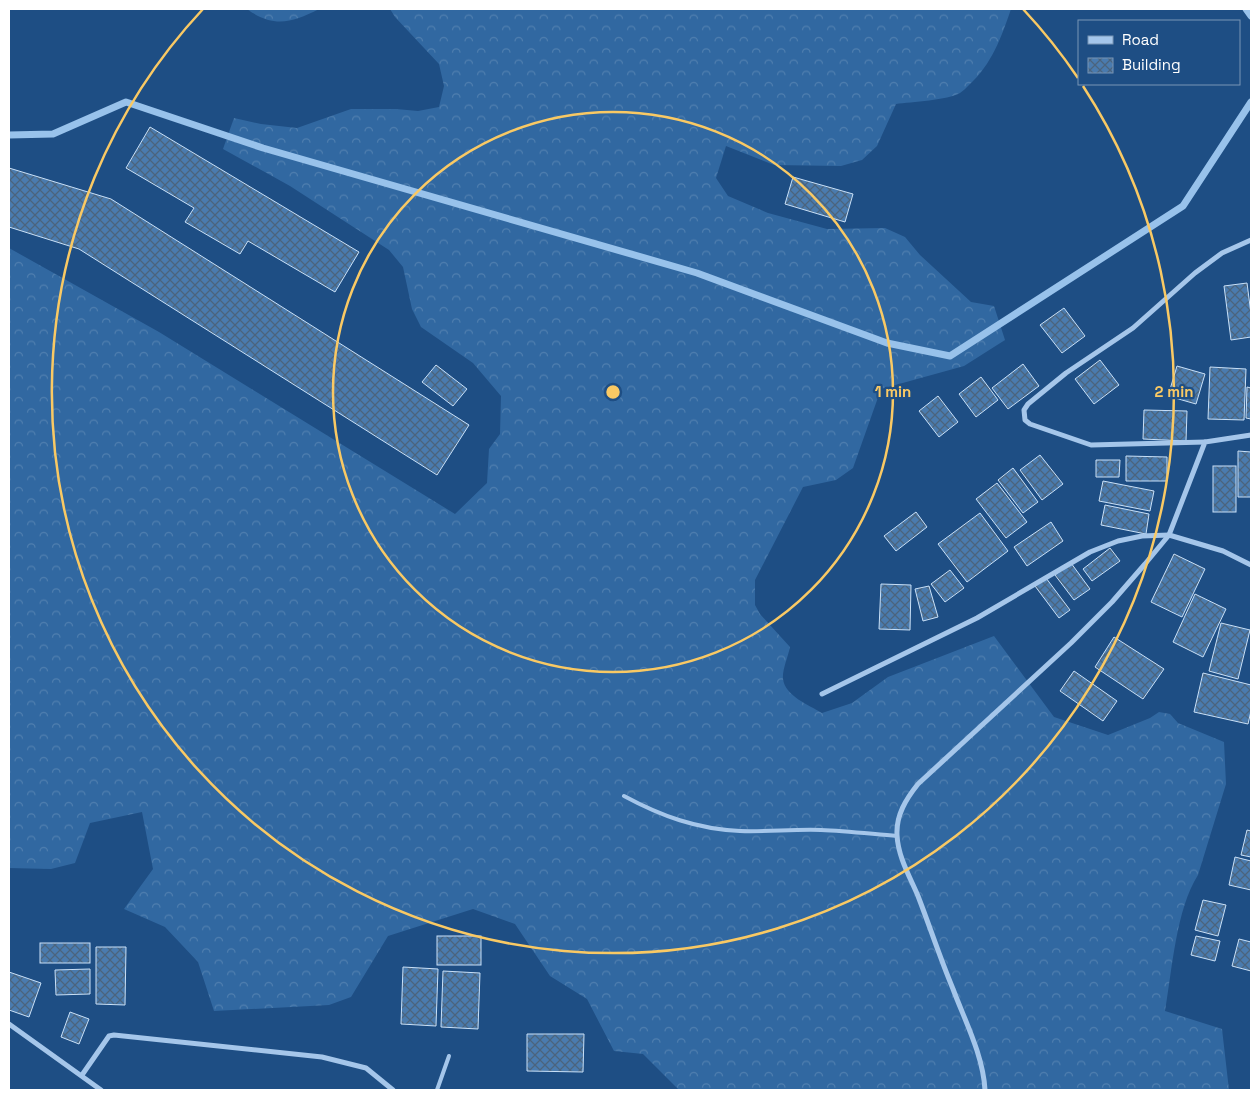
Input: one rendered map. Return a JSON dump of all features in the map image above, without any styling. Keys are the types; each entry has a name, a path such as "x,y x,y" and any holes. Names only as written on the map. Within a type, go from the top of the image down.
{"street":[{"path":"1251,240 1222,253 1195,273 1133,328 1066,373 1028,404 1024,410 1025,420 1030,424 1091,445 1205,442 1251,435"},
{"path":"985,1090 979,1059 903,861 897,836 898,821 906,799 918,784 1071,643 1112,602 1169,535 1205,442"},
{"path":"822,694 977,618 1090,552 1118,541 1142,536 1169,535 1223,552 1251,566"},
{"path":"9,1024 101,1090"},
{"path":"82,1075 109,1036 114,1034 322,1057 366,1068 393,1090"}],"lane":[{"path":"624,796 664,816 707,827 739,831 821,830 897,836"},
{"path":"437,1090 450,1056"}],"green space":[{"path":"247,9 319,9 300,18 274,21 256,15"},
{"path":"390,9 1011,9 990,59 977,77 960,93 954,95 896,104 877,146 862,160 841,166 774,165 726,146 716,178 728,196 768,213 827,229 885,228 905,237 920,255 971,302 994,306 1005,340 964,366 881,389 853,468 836,480 803,487 755,580 755,605 760,614 790,647 783,672 783,679 788,690 798,699 822,713 852,703 888,677 994,636 1054,717 1108,735 1150,718 1159,712 1170,714 1178,723 1224,742 1226,784 1198,875 1191,889 1180,922 1165,1011 1222,1029 1229,1090 679,1090 643,1054 614,1051 587,999 550,976 515,924 473,909 388,936 351,997 329,1005 214,1011 198,962 165,927 124,909 153,869 142,812 90,823 75,863 51,869 9,868 9,248 159,332 455,514 487,483 489,449 500,434 501,396 473,363 421,327 412,309 403,267 389,250 290,186 223,149 234,118 261,124 297,128 351,109 418,111 439,107 444,86 439,64 395,17"}],"building":[{"path":"150,127 359,252 335,292 248,241 240,254 185,222 194,208 126,168"},
{"path":"9,168 111,199 469,425 437,475 79,249 9,227"},
{"path":"793,177 853,194 845,222 785,204"},
{"path":"1247,283 1251,314 1251,337 1231,340 1224,286"},
{"path":"1064,308 1085,336 1062,353 1040,325"},
{"path":"1100,360 1119,385 1094,404 1075,379"},
{"path":"1023,364 1039,386 1008,409 992,388"},
{"path":"436,365 467,389 453,406 422,382"},
{"path":"1177,366 1205,374 1196,404 1168,396"},
{"path":"1210,367 1246,369 1244,420 1208,419"},
{"path":"981,377 998,400 976,417 959,394"},
{"path":"1247,387 1251,388 1251,419 1246,418"},
{"path":"938,396 958,422 939,437 919,411"},
{"path":"1144,410 1187,411 1186,441 1143,439"},
{"path":"1238,451 1251,452 1251,497 1238,497"},
{"path":"1040,455 1063,484 1042,500 1020,470"},
{"path":"1126,456 1167,457 1167,481 1126,481"},
{"path":"1096,460 1120,460 1119,477 1096,477"},
{"path":"1213,466 1236,466 1236,512 1213,512"},
{"path":"1013,468 1038,502 1023,513 998,480"},
{"path":"1103,481 1154,491 1150,511 1099,501"},
{"path":"997,483 1027,522 1006,538 976,499"},
{"path":"1105,505 1149,514 1146,534 1101,525"},
{"path":"916,512 927,527 896,551 884,536"},
{"path":"980,513 1008,551 967,582 938,544"},
{"path":"1051,522 1063,541 1027,566 1014,547"},
{"path":"1110,548 1120,561 1092,581 1083,569"},
{"path":"1174,554 1205,569 1182,617 1151,602"},
{"path":"1071,563 1090,589 1074,600 1055,575"},
{"path":"950,570 964,588 945,602 931,584"},
{"path":"1046,578 1070,610 1059,618 1035,586"},
{"path":"881,584 911,585 910,630 879,629"},
{"path":"929,586 938,617 923,621 915,589"},
{"path":"1195,594 1226,609 1203,657 1173,642"},
{"path":"1221,623 1250,630 1238,679 1209,671"},
{"path":"1114,637 1164,669 1143,699 1095,667"},
{"path":"1074,671 1117,701 1103,721 1060,691"},
{"path":"1203,673 1251,685 1251,711 1248,724 1194,712"},
{"path":"1247,830 1251,831 1251,857 1241,855"},
{"path":"1235,857 1251,861 1251,890 1229,885"},
{"path":"1203,900 1226,905 1218,936 1195,930"},
{"path":"437,936 481,936 481,965 437,965"},
{"path":"1196,936 1220,941 1215,961 1191,955"},
{"path":"1239,939 1251,942 1251,971 1232,966"},
{"path":"40,943 90,943 90,963 40,963"},
{"path":"96,947 126,947 125,1005 96,1004"},
{"path":"403,967 438,969 436,1026 401,1024"},
{"path":"90,969 90,994 56,995 55,970"},
{"path":"443,971 480,973 478,1029 441,1027"},
{"path":"9,972 41,983 29,1017 9,1010"},
{"path":"70,1012 89,1019 79,1044 61,1037"},
{"path":"527,1034 584,1034 583,1072 527,1071"}],"waterway":[{"path":"1246,9 1251,16"},
{"path":"9,135 53,134 126,102 263,148 697,273 887,343 950,356 1183,206 1251,102"}]}
